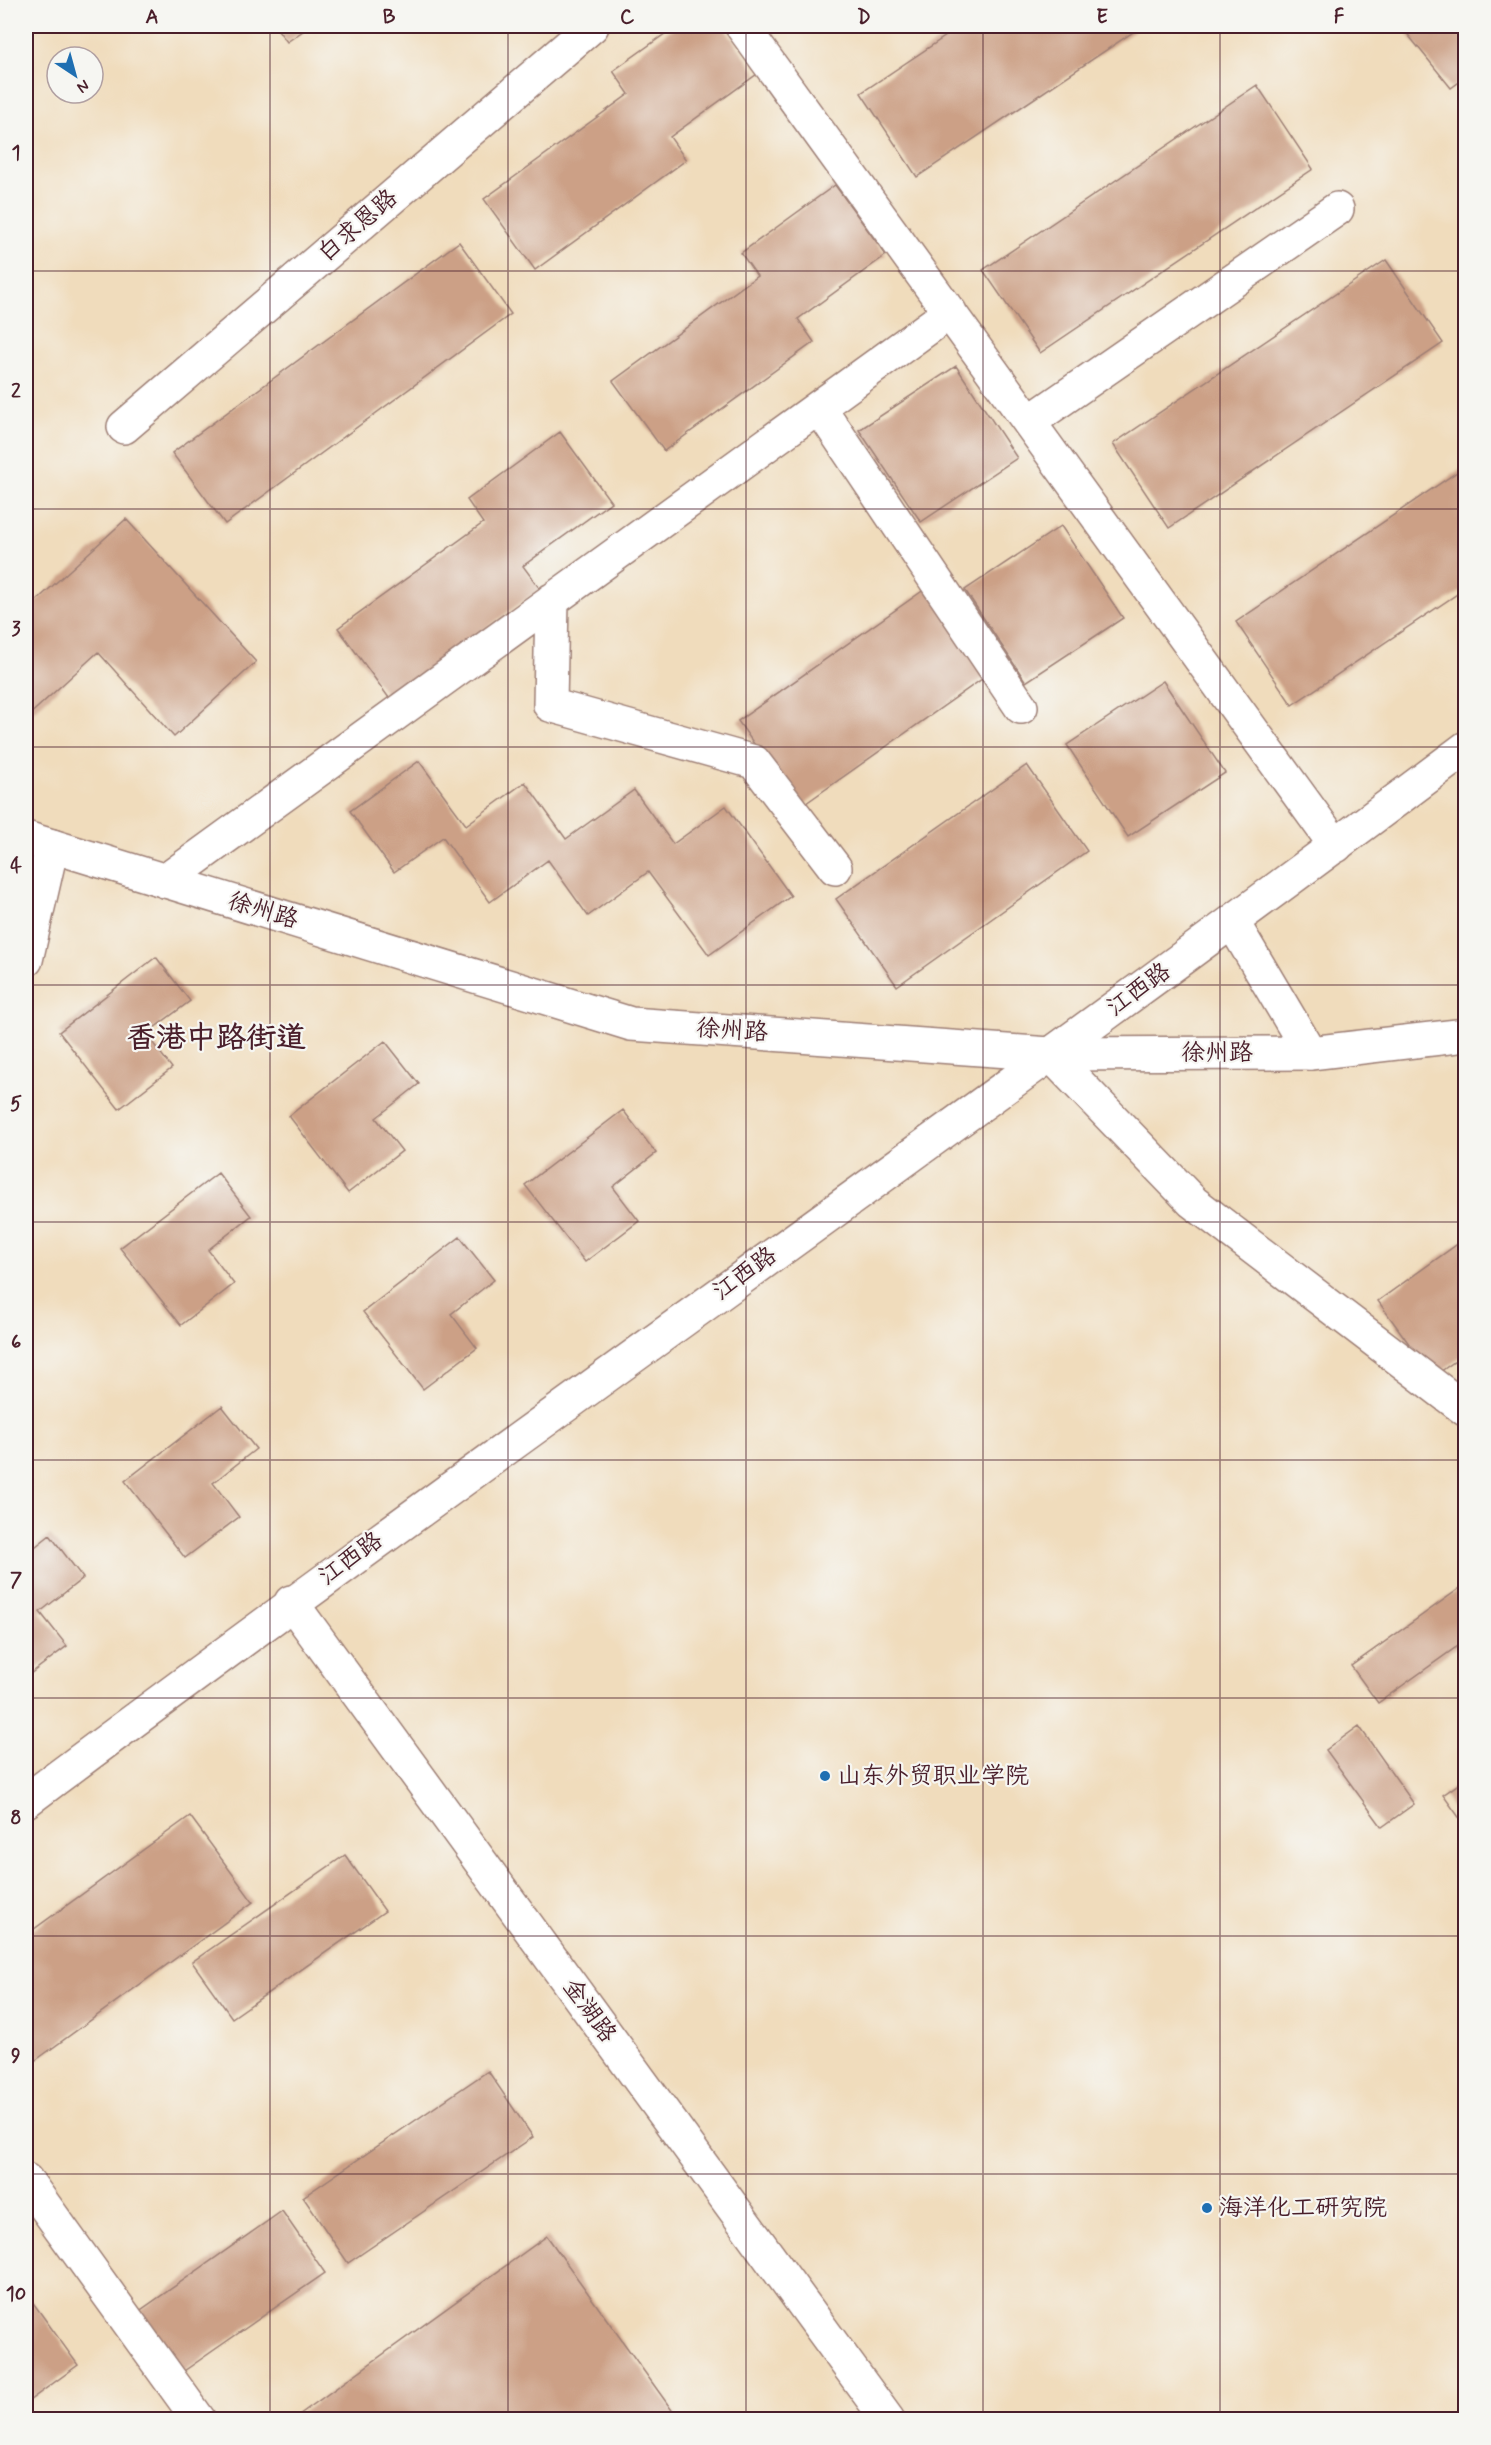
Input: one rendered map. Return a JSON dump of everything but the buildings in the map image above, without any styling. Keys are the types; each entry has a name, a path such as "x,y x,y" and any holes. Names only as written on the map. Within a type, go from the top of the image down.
{"street":[{"name":"白求恩路","path":"124,427 592,26"},
{"path":"742,26 1336,846"},
{"path":"1029,422 1336,209"},
{"path":"165,881 950,312"},
{"path":"819,406 1021,707"},
{"path":"552,600 550,705 754,762 835,868"},
{"name":"江西路","path":"26,1801 291,1602 1233,923 1466,748"},
{"path":"26,960 39,842"},
{"name":"徐州路","path":"39,842 631,1024 1050,1054 1310,1053 1466,1035"},
{"path":"1233,923 1310,1053"},
{"path":"1050,1054 1193,1202 1466,1410"},
{"name":"金湖路","path":"291,1602 888,2420"},
{"path":"26,2180 199,2420"}],"place":[{"name":"山东外贸职业学院","path":"825,1776"},
{"name":"海洋化工研究院","path":"1207,2208"}],"district":[{"name":"香港中路街道","path":"216,1038"}]}
